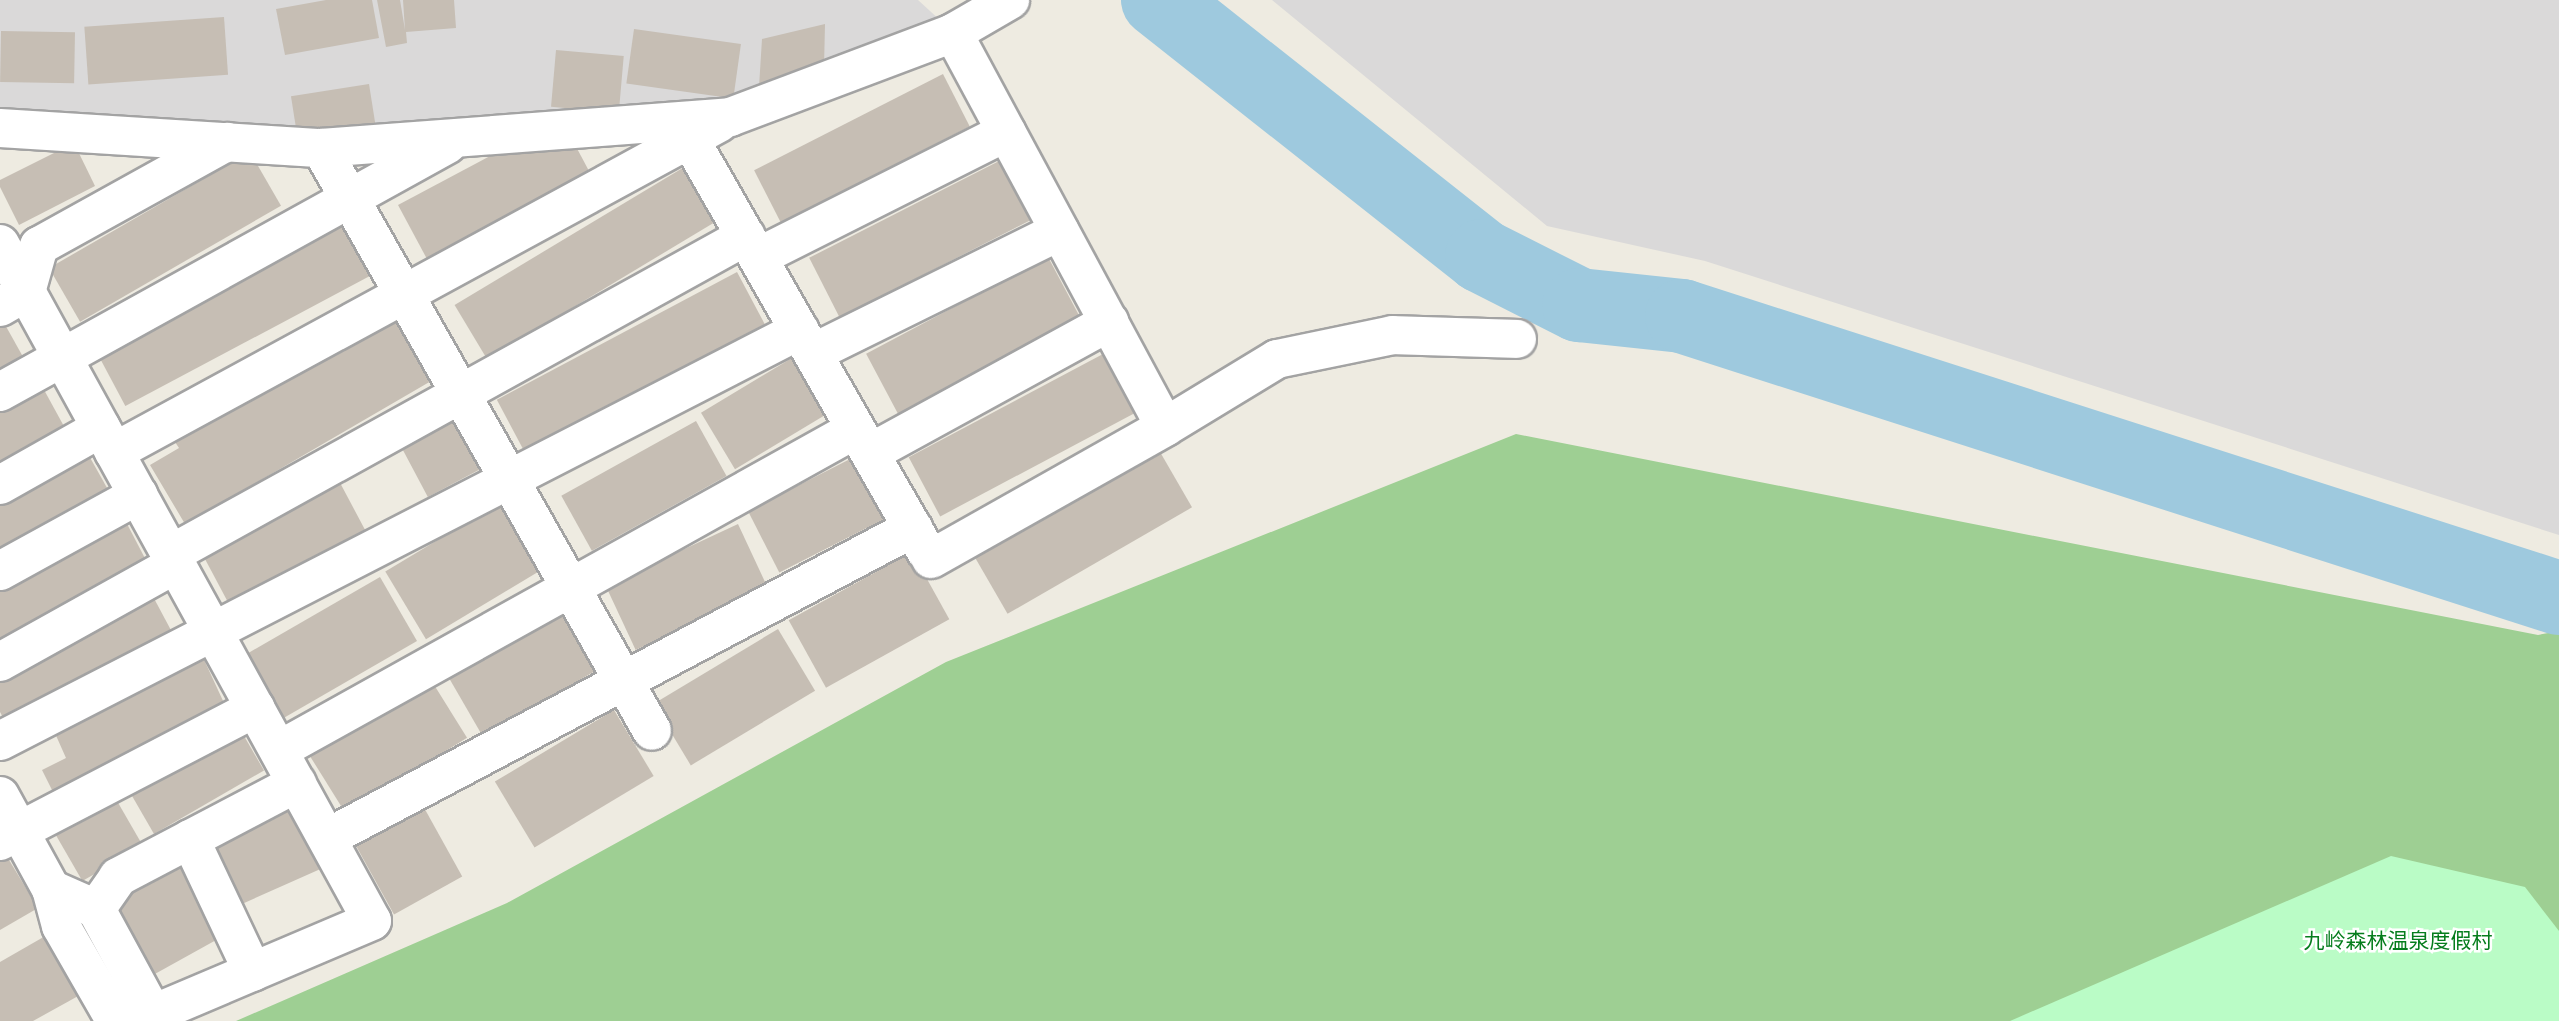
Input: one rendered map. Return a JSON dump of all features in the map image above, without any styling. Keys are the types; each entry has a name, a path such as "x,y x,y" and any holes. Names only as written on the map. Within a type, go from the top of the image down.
{"street":[{"path":"0,485 108,440 404,295 685,130 730,117 953,33 1010,0"},
{"path":"953,33 1165,427"},
{"path":"7,132 321,148 462,137 685,130"},
{"path":"685,130 928,555"},
{"path":"0,662 461,394 752,246 1006,132"},
{"path":"0,393 349,197 462,137"},
{"path":"13,299 38,246 228,142"},
{"path":"321,148 652,731"},
{"path":"0,228 38,246"},
{"path":"0,741 510,480 806,341 1060,231"},
{"path":"0,244 13,299 62,357 372,921 153,1014 115,1020 61,926 51,890 9,835 0,796"},
{"path":"279,750 571,588 863,441 1109,322"},
{"path":"327,838 624,681 928,555 1165,427 1277,359 1392,335 1517,339"},
{"path":"0,571 138,495"},
{"path":"9,835 256,708"},
{"path":"96,909 118,877 297,783"},
{"path":"190,839 253,972"},
{"path":"51,890 96,909 153,1014"}],"shaded area":[{"path":"0,0 918,0 942,22 715,108 281,132 0,108"},
{"path":"1272,0 2559,0 2559,535 1705,261 1547,226"}],"green space":[{"path":"1516,434 2538,635 2559,631 2559,1021 236,1021 507,903 946,662"},
{"name":"九岭森林温泉度假村","path":"2391,856 2525,887 2559,931 2559,1021 2010,1021"}],"building":[{"path":"326,0 372,0 379,38 285,55 276,9"},
{"path":"377,0 400,0 405,30 403,0 454,0 456,28 406,32 407,43 386,47"},
{"path":"224,17 228,75 88,85 84,27"},
{"path":"825,24 824,67 759,87 762,39"},
{"path":"634,29 741,44 733,98 626,83"},
{"path":"1,31 75,32 74,83 0,82"},
{"path":"556,50 624,56 619,113 551,107"},
{"path":"943,74 970,127 781,223 754,170"},
{"path":"369,84 376,128 298,141 291,96"},
{"path":"573,141 589,171 427,259 398,205 507,147"},
{"path":"74,143 95,186 19,225 0,187 0,180"},
{"path":"250,152 281,206 80,322 49,268"},
{"path":"1007,157 1037,217 840,317 809,258"},
{"path":"686,166 718,220 487,359 455,305"},
{"path":"352,221 379,271 125,406 99,356"},
{"path":"1048,257 1082,321 900,418 866,354"},
{"path":"737,272 766,327 526,454 497,400"},
{"path":"399,309 438,377 185,524 150,465 179,448 173,439"},
{"path":"3,321 27,364 0,379 0,323"},
{"path":"1103,354 1134,413 940,516 909,457"},
{"path":"797,355 831,412 735,469 701,413"},
{"path":"43,388 66,430 0,466 0,411"},
{"path":"451,402 485,466 428,497 394,433"},
{"path":"696,421 727,476 592,551 561,496"},
{"path":"83,445 111,495 0,558 0,492"},
{"path":"1156,445 1192,507 1008,614 972,552"},
{"path":"854,457 885,518 779,573 748,511"},
{"path":"338,479 367,534 230,607 201,552"},
{"path":"501,502 542,570 426,639 385,572"},
{"path":"125,520 149,566 0,643 0,586"},
{"path":"738,524 768,588 636,650 606,586"},
{"path":"912,552 949,619 826,688 789,620"},
{"path":"380,577 417,641 284,718 247,654"},
{"path":"149,589 173,634 7,725 0,712 0,670"},
{"path":"561,610 596,671 483,736 448,676"},
{"path":"778,629 815,691 691,765 654,704"},
{"path":"200,651 230,716 56,798 42,770 66,758 50,722"},
{"path":"431,680 467,738 346,813 310,756"},
{"path":"614,710 654,776 535,848 495,782"},
{"path":"236,722 264,770 154,834 126,786"},
{"path":"113,794 143,846 82,881 52,829"},
{"path":"422,804 462,877 394,914 354,842"},
{"path":"292,805 320,869 232,908 203,844"},
{"path":"3,850 38,908 0,930 0,852"},
{"path":"183,859 225,935 153,975 110,899"},
{"path":"47,935 80,995 33,1021 0,1021 0,962"}],"waterway":[{"path":"1158,0 1482,256 1579,305 1682,316 2559,598"}]}
